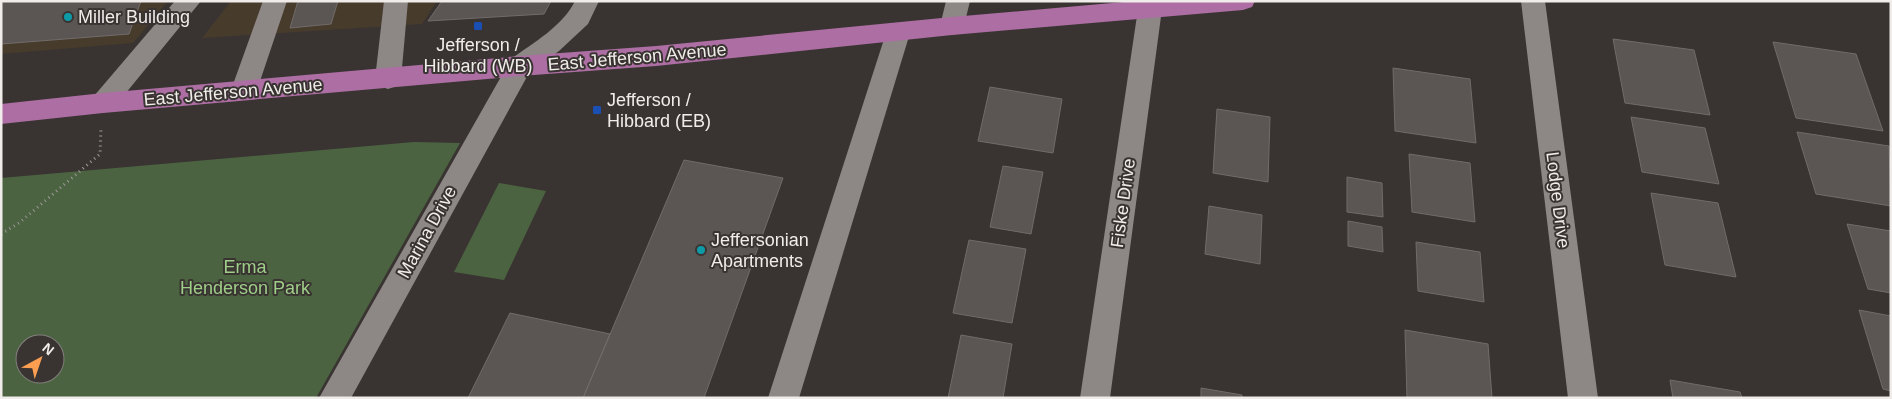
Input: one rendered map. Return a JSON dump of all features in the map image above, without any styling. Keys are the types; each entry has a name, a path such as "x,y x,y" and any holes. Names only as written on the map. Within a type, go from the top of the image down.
{"main road":[{"name":"East Jefferson Avenue","path":"1,114 103,102 656,56 952,26 1242,1"}],"street":[{"path":"103,102 189,1"},
{"path":"244,90 275,1"},
{"path":"388,79 396,1"},
{"path":"520,66 550,44 578,18 587,1"},
{"path":"952,26 958,1"},
{"name":"Lodge Drive","path":"1533,1 1583,398"},
{"name":"Fiske Drive","path":"1095,398 1150,9"},
{"path":"783,398 898,32"},
{"name":"Marina Drive","path":"334,398 520,66"}],"path":[{"path":"1,234 19,223 100,154 103,102"}],"shaded area":[{"name":"Miller Building","path":"1,1 168,1 133,43 1,54"},
{"path":"231,1 437,1 422,24 202,38"}],"green space":[{"name":"Erma Henderson Park","path":"414,142 460,143 316,398 1,398 1,178"},
{"path":"499,183 546,191 504,280 454,272"}],"building":[{"name":"Miller Building","path":"1,1 141,1 129,34 1,44"},
{"path":"298,1 338,1 331,24 290,28"},
{"path":"442,1 551,1 544,14 428,21"},
{"path":"1613,39 1694,50 1710,115 1625,103"},
{"path":"1773,42 1856,54 1883,131 1796,118"},
{"path":"1393,68 1470,79 1476,143 1395,131"},
{"path":"990,87 1062,99 1053,153 978,141"},
{"path":"1217,109 1270,117 1268,182 1213,173"},
{"path":"1631,117 1705,128 1719,184 1642,172"},
{"path":"1797,132 1889,146 1891,206 1816,194"},
{"path":"1409,154 1470,163 1475,222 1412,212"},
{"name":"Jeffersonian Apartments","path":"684,160 783,178 704,398 583,398"},
{"path":"1003,166 1043,172 1031,234 990,227"},
{"path":"1347,177 1382,183 1383,217 1347,212"},
{"path":"1651,193 1718,203 1736,277 1665,265"},
{"path":"1209,206 1262,215 1260,264 1205,254"},
{"path":"1348,221 1382,227 1383,252 1348,246"},
{"path":"1847,224 1891,231 1891,293 1868,289"},
{"path":"969,240 1026,249 1012,323 953,313"},
{"path":"1416,242 1480,252 1484,302 1418,291"},
{"path":"1859,310 1891,316 1891,391 1883,389"},
{"path":"510,313 610,334 583,398 468,398"},
{"path":"1405,330 1488,344 1492,398 1407,398"},
{"path":"961,335 1012,344 1003,398 948,398"},
{"path":"1670,380 1740,392 1742,398 1673,398"},
{"path":"1201,388 1242,395 1242,398 1201,398"}],"place":[{"name":"Miller Building","path":"68,17"},
{"name":"Jefferson / Hibbard (WB)","path":"478,26"},
{"name":"Jefferson / Hibbard (EB)","path":"597,110"},
{"name":"Jeffersonian Apartments","path":"701,250"}]}
